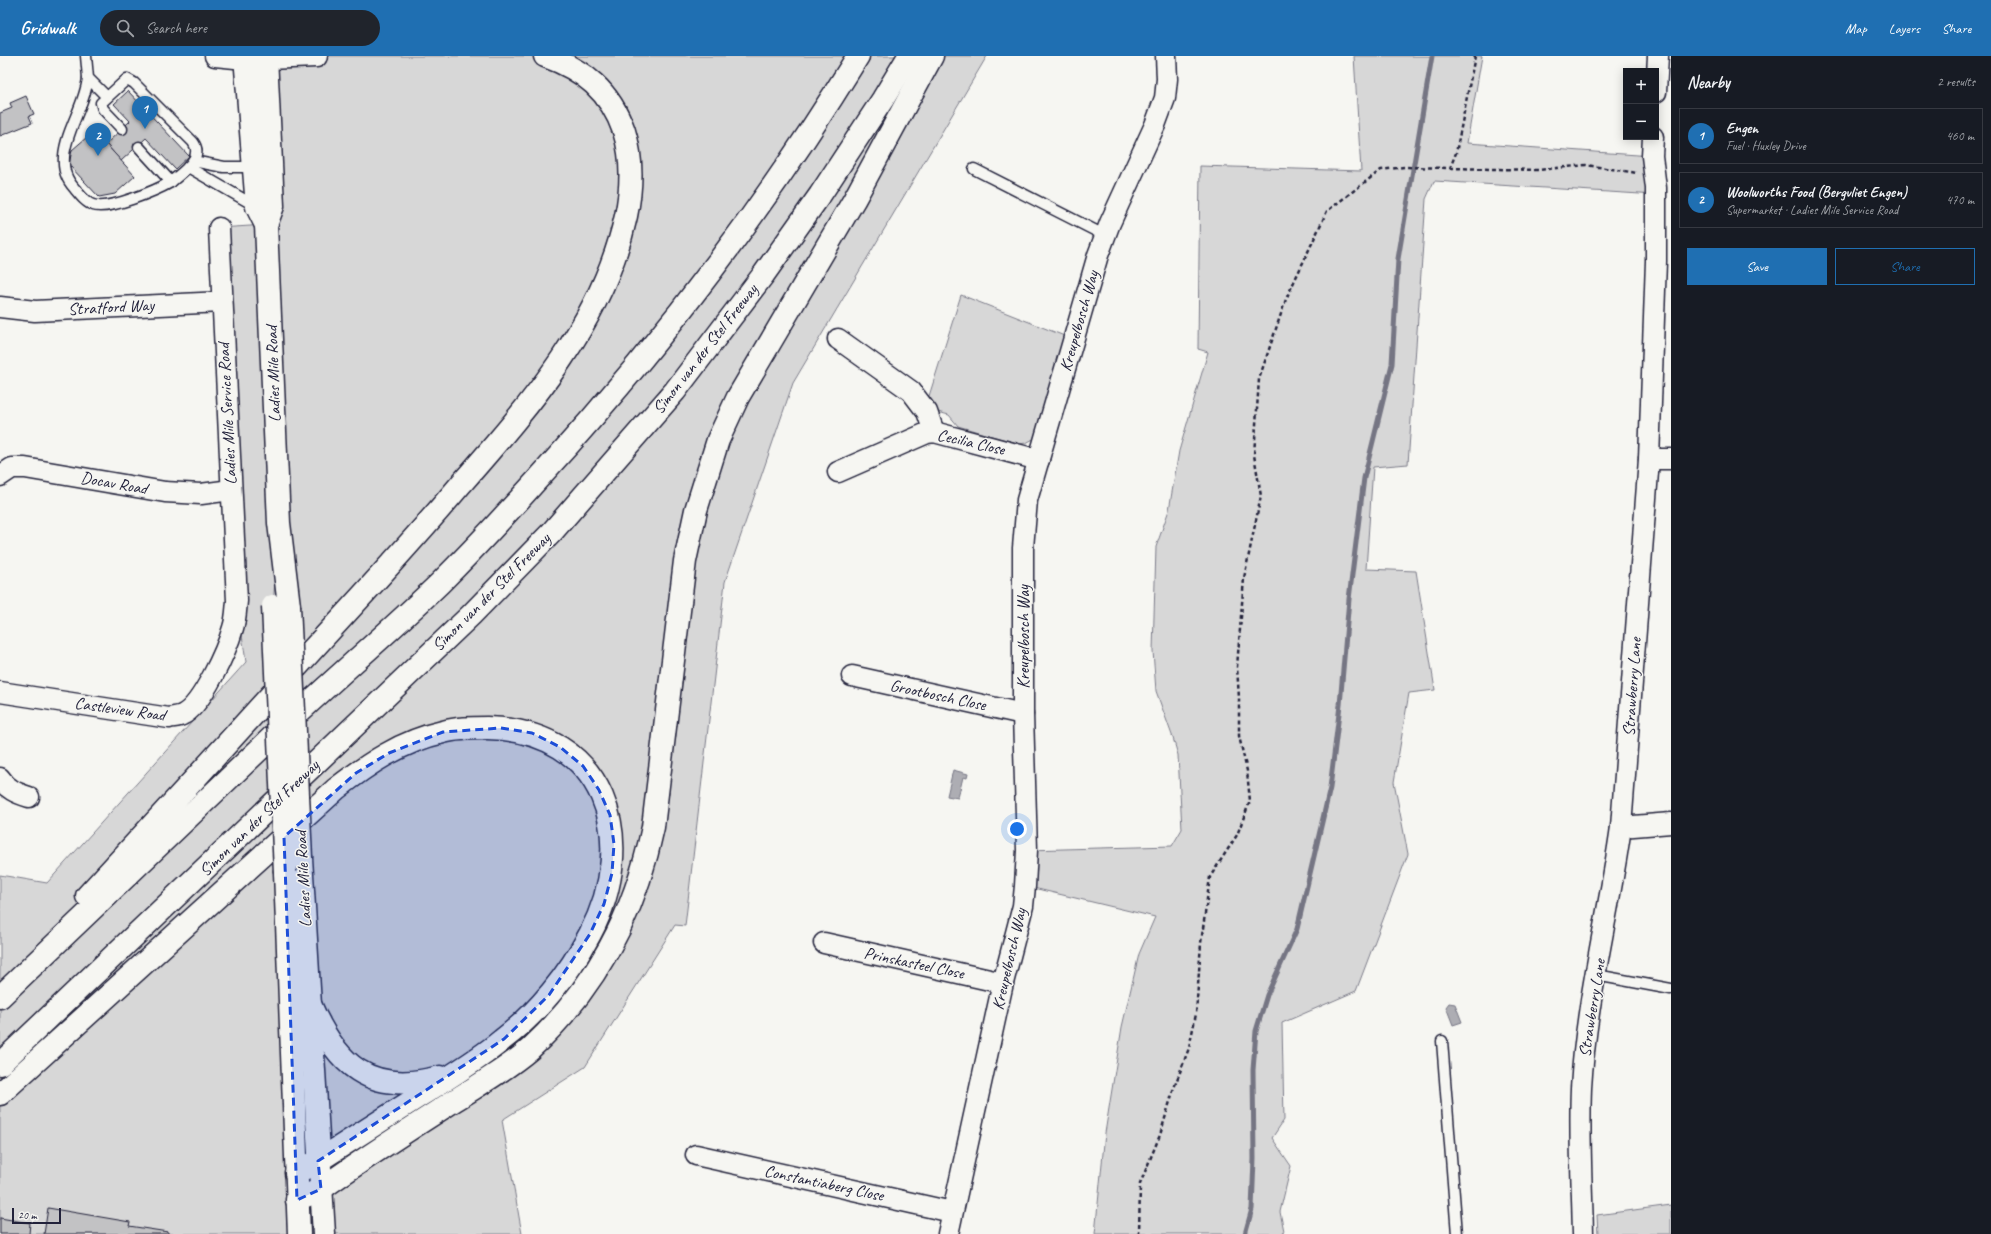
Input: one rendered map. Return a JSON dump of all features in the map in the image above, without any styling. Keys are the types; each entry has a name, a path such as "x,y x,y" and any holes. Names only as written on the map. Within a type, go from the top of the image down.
{"main road":[{"path":"256,57 316,56"},
{"path":"0,992 415,539 530,402 578,334 596,301 622,236 632,178 629,148 618,116 606,95 586,77 566,63 545,56"},
{"path":"0,997 97,906 285,724 441,582 528,491 628,377 732,243 782,172 858,56"},
{"name":"Simon van der Stel Freeway","path":"0,1064 471,615 557,526 675,391 764,274 820,195 884,99 909,56"},
{"path":"297,1200 321,1189 481,1084 529,1049 574,1002 595,974 612,945 628,912 647,857 653,827 685,561 696,510 718,440 738,397 854,200 932,56"},
{"name":"Ladies Mile Road","path":"256,57 253,167 262,216 279,523 285,872 299,1234"},
{"name":"Ladies Mile Road","path":"256,57 273,206 262,216"},
{"name":"Ladies Mile Road","path":"281,606 301,858 318,1161 324,1234"},
{"path":"0,1094 336,789 356,773 389,753 418,739 443,732 468,728 495,728 532,733 560,747 583,766 599,790 611,823 614,844 612,873 604,904 590,934 572,965 549,996 504,1039 454,1074 318,1161 296,1173"},
{"path":"309,1002 320,1028 331,1043 351,1066 365,1075 381,1080 405,1083 454,1074"}],"street":[{"path":"215,56 256,57"},
{"name":"Kreupelbosch Way","path":"948,1234 1003,983 1023,906 1026,886 1028,850 1023,714 1024,524 1027,500 1098,255 1165,98 1167,79 1166,56"},
{"path":"1657,68 1658,56"},
{"name":"Strawberry Lane","path":"1583,1234 1581,1089 1588,1019 1621,827 1649,459 1656,261 1664,188 1652,156 1653,140"},
{"name":"Ladies Mile Service Road","path":"219,228 237,601"},
{"name":"Stratford Way","path":"0,308 35,311 222,302"},
{"path":"838,339 911,391 927,412 934,432"},
{"name":"Cecilia Close","path":"838,472 927,433 934,432 1039,460"},
{"path":"1649,459 1671,460"},
{"name":"Docav Road","path":"0,476 12,468 25,468 165,492 201,494 231,490"},
{"name":"Castleview Road","path":"0,692 169,718 182,715 194,705 206,690 233,628 237,601"},
{"name":"Grootbosch Close","path":"852,676 1023,714"},
{"path":"0,778 4,785 14,792 29,797"},
{"path":"1621,827 1671,823"},
{"name":"Prinskasteel Close","path":"824,943 1003,983"},
{"name":"Constantiaberg Close","path":"696,1155 952,1212"}],"lane":[{"path":"86,56 88,78 84,100 64,155 64,172 66,179 85,200 92,205 98,207 116,203 160,188 171,182 191,164 197,156 196,146 131,81 124,81 101,103 122,129"},
{"path":"88,78 107,97"},
{"path":"139,147 171,182"},
{"path":"191,164 224,167 253,167"},
{"path":"191,164 262,216"},
{"path":"974,169 1106,236"},
{"path":"1596,975 1671,989"},
{"path":"1442,1041 1457,1234"}],"path":[{"path":"1450,168 1456,153 1476,56"},
{"path":"1139,1234 1140,1184 1160,1134 1190,1041 1196,1014 1201,943 1210,877 1237,835 1250,801 1247,771 1238,736 1239,698 1237,668 1244,578 1261,496 1254,455 1259,379 1286,299 1327,211 1381,170 1404,167 1538,170 1586,165 1637,173 1664,188"}],"highlighted area":[{"path":"501,728 532,733 560,747 583,766 599,790 610,815 614,844 612,873 604,904 590,934 549,995 504,1039 318,1161 321,1189 297,1200 284,837 356,773 389,753 443,732"}],"shaded area":[{"path":"245,56 987,56 793,383 725,582 685,926 675,925 585,1067 502,1120 522,1234 324,1234 279,526 273,606 299,1234 0,1234 0,875 47,883 246,662 237,601 219,228 266,225"},
{"path":"1354,56 1482,56 1467,143 1652,156 1656,195 1434,181 1426,199 1408,464 1373,467 1366,569 1416,571 1435,690 1409,693 1394,782 1408,854 1356,991 1282,1023 1284,1120 1272,1138 1291,1166 1280,1212 1284,1231 1282,1234 1095,1234 1105,1133 1122,1027 1139,954 1155,917 1025,886 1027,850 1172,846 1182,829 1178,755 1156,691 1153,651 1156,547 1169,510 1179,451 1208,352 1198,349 1200,166 1361,171"},
{"path":"961,295 1067,337 1037,437 1026,443 1019,444 958,426 949,415 934,411 924,399 929,396"},
{"path":"953,770 968,774 967,778 963,777 958,798 947,796"},
{"path":"1449,1003 1455,1004 1462,1022 1453,1025 1446,1007"},
{"path":"1671,1205 1671,1234 1598,1234 1597,1215"}],"building":[{"path":"128,91 189,156 175,169 146,138 121,161 106,144 130,121 114,104"},
{"path":"26,96 34,114 29,116 32,123 0,136 0,113 12,108 10,103"},
{"path":"94,131 135,176 115,194 99,197 69,165 72,150"},
{"path":"48,1208 130,1222 129,1226 168,1232 168,1234 44,1234"},
{"path":"0,1218 30,1223 29,1234 0,1234"}],"waterway":[{"path":"1245,1234 1252,1209 1254,1159 1253,1070 1256,1031 1267,995 1297,929 1330,788 1340,705 1349,599 1364,478 1392,364 1398,259 1432,56"}],"place":[{"name":"Engen","path":"145,129"},
{"name":"Woolworths Food (Bergvliet Engen)","path":"98,156"}]}
